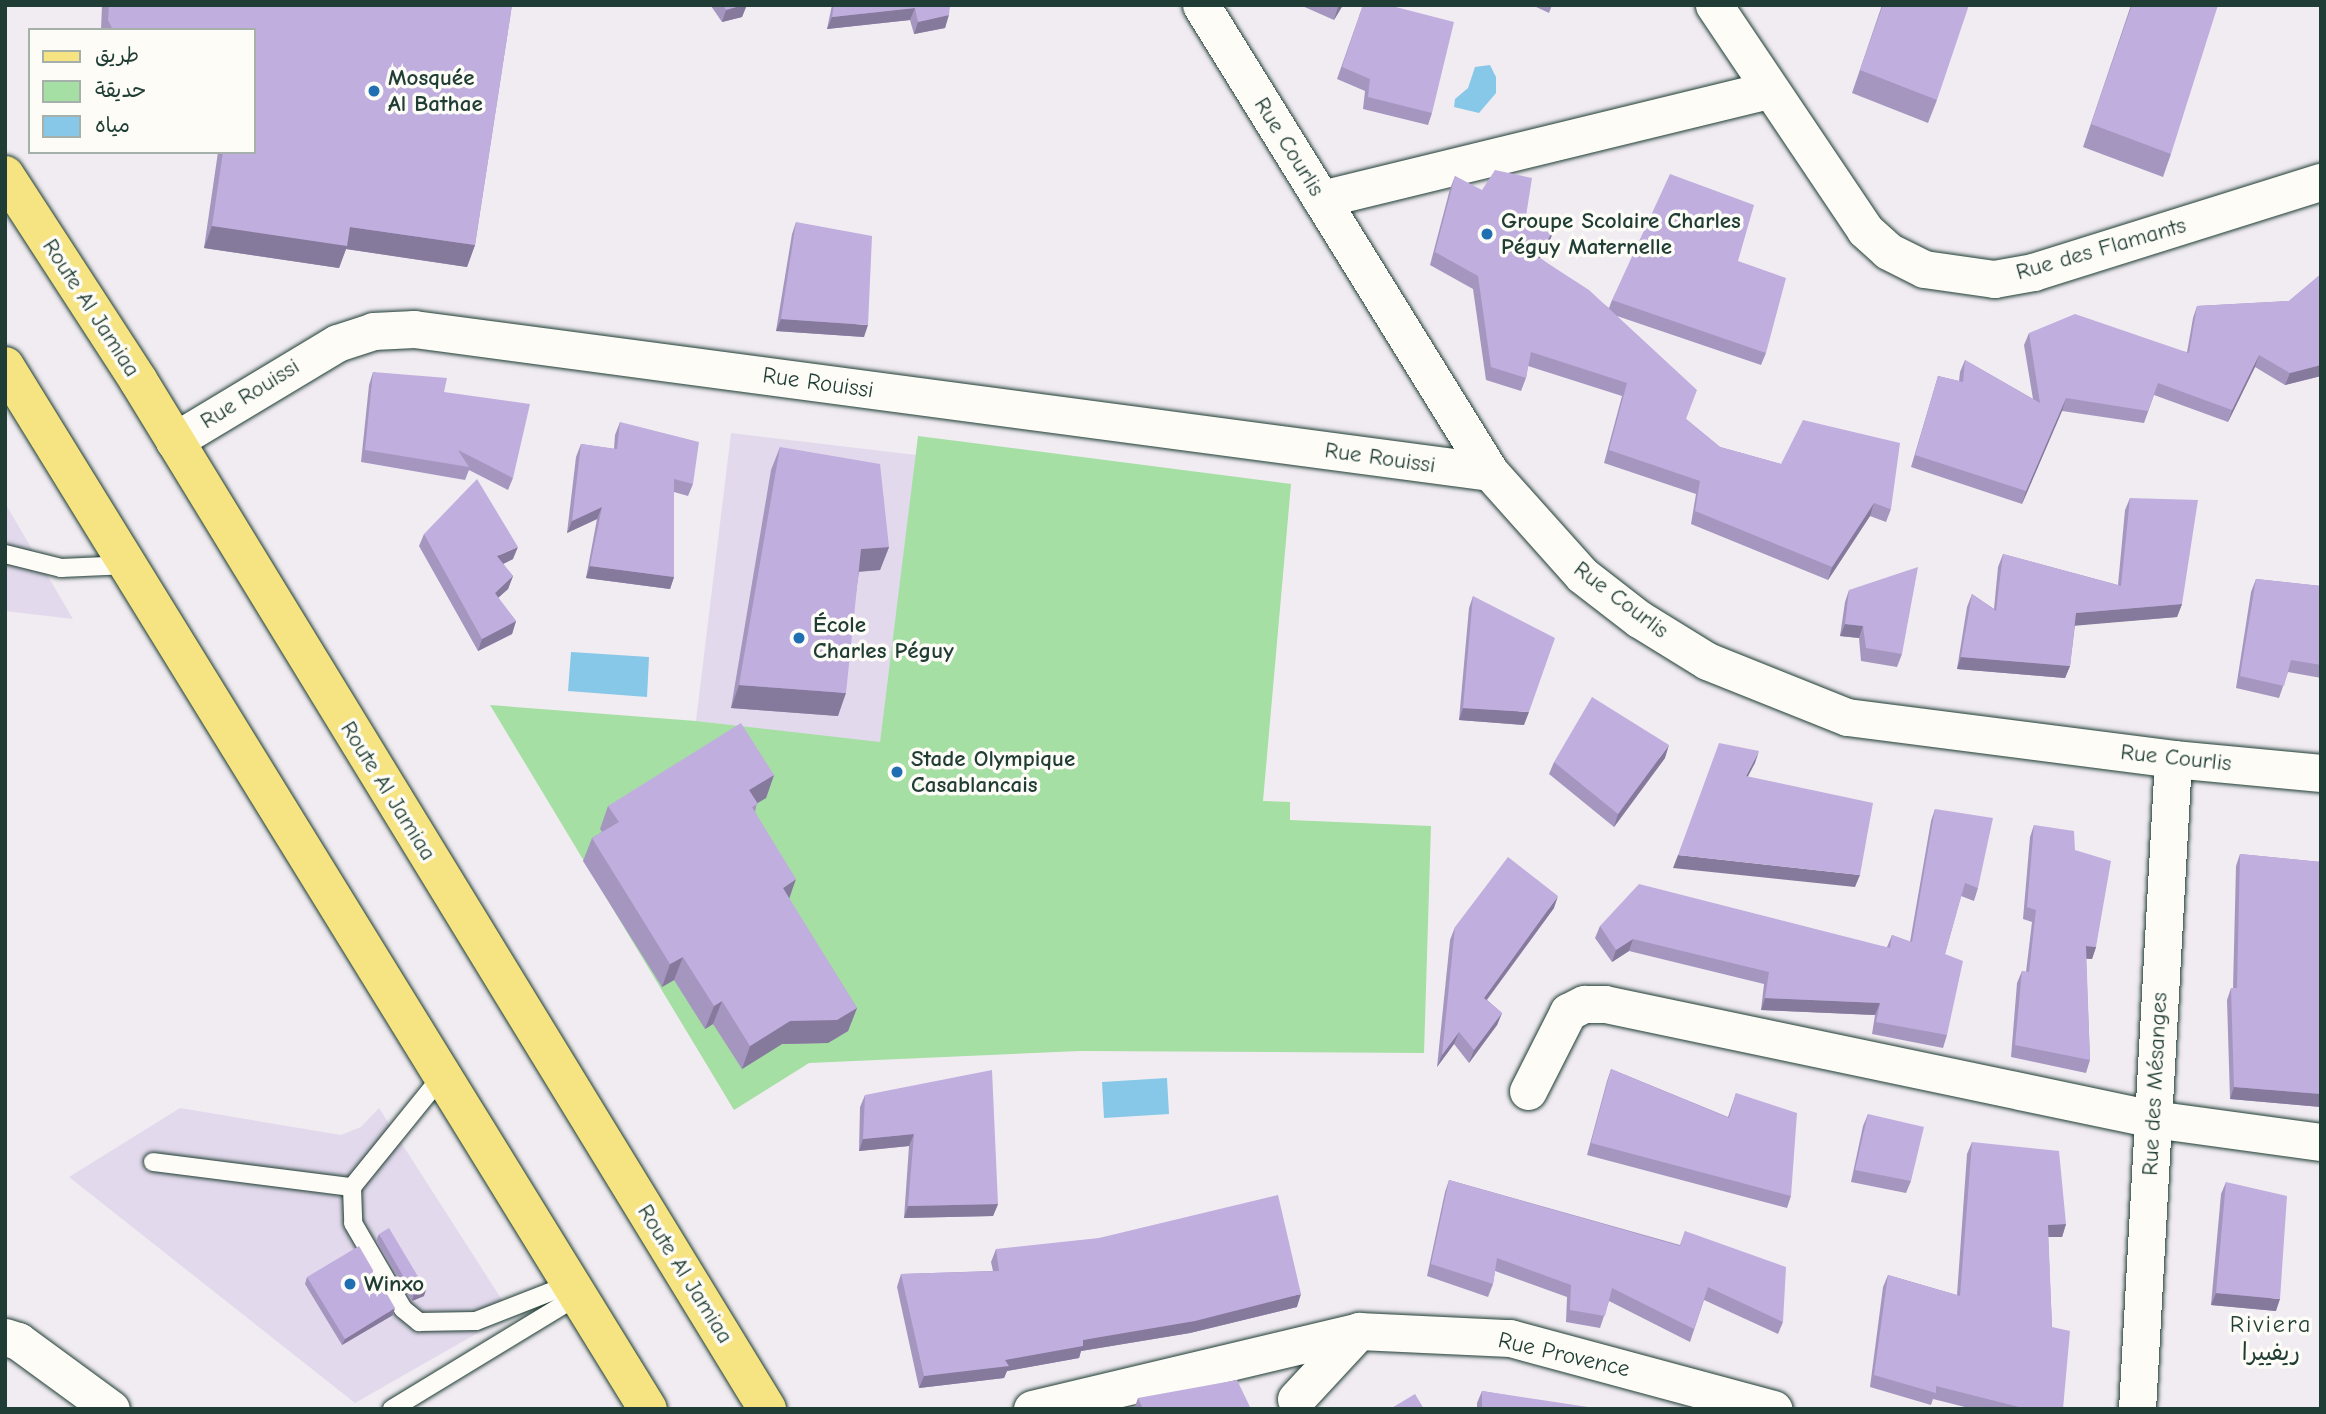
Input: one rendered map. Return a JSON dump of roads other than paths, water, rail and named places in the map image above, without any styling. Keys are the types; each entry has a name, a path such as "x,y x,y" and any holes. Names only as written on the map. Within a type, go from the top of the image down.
{"main road":[{"name":"Route Al Jamiaa","path":"5,175 174,441 767,1409"},
{"path":"5,366 648,1409"}],"street":[{"name":"Rue Courlis","path":"1201,5 1490,472 1581,575 1639,619 1707,661 1773,690 1847,717 2173,759 2321,772"},
{"name":"Rue des Flamants","path":"1714,5 1865,230 1888,251 1924,269 1963,278 2033,272 2321,183"},
{"path":"1321,199 1769,90"},
{"name":"Rue Rouissi","path":"174,441 337,343 373,331 414,329 1490,472"},
{"name":"Rue des Mésanges","path":"2137,1409 2173,759"},
{"path":"1528,1091 1568,1012 1584,1004 1605,1004 2153,1119 2321,1142"},
{"path":"1296,1399 1359,1331"},
{"name":"Rue Provence","path":"1032,1409 1359,1331 1510,1338 1774,1409"},
{"path":"5,1337 18,1340 111,1409"}],"lane":[{"path":"5,554 61,568 128,565"},
{"path":"442,1076 352,1187 352,1223 403,1309 419,1322 476,1321 575,1290"},
{"path":"153,1162 352,1187"},
{"path":"392,1409 575,1290"}],"water":[{"path":"1490,65 1496,77 1496,93 1479,113 1454,107 1455,99 1468,88 1475,67"},
{"path":"571,652 649,657 647,697 568,691"},
{"path":"1167,1078 1169,1114 1104,1118 1102,1082"}],"place":[{"name":"Mosquée Al Bathae","path":"374,91"},
{"name":"Groupe Scolaire Charles Péguy Maternelle","path":"1487,234"},
{"name":"École Charles Péguy","path":"799,638"},
{"name":"Stade Olympique Casablancais","path":"897,772"},
{"name":"Winxo","path":"350,1284"}],"district":[{"name":"Riviera ريفييرا","path":"2271,1339"}]}
